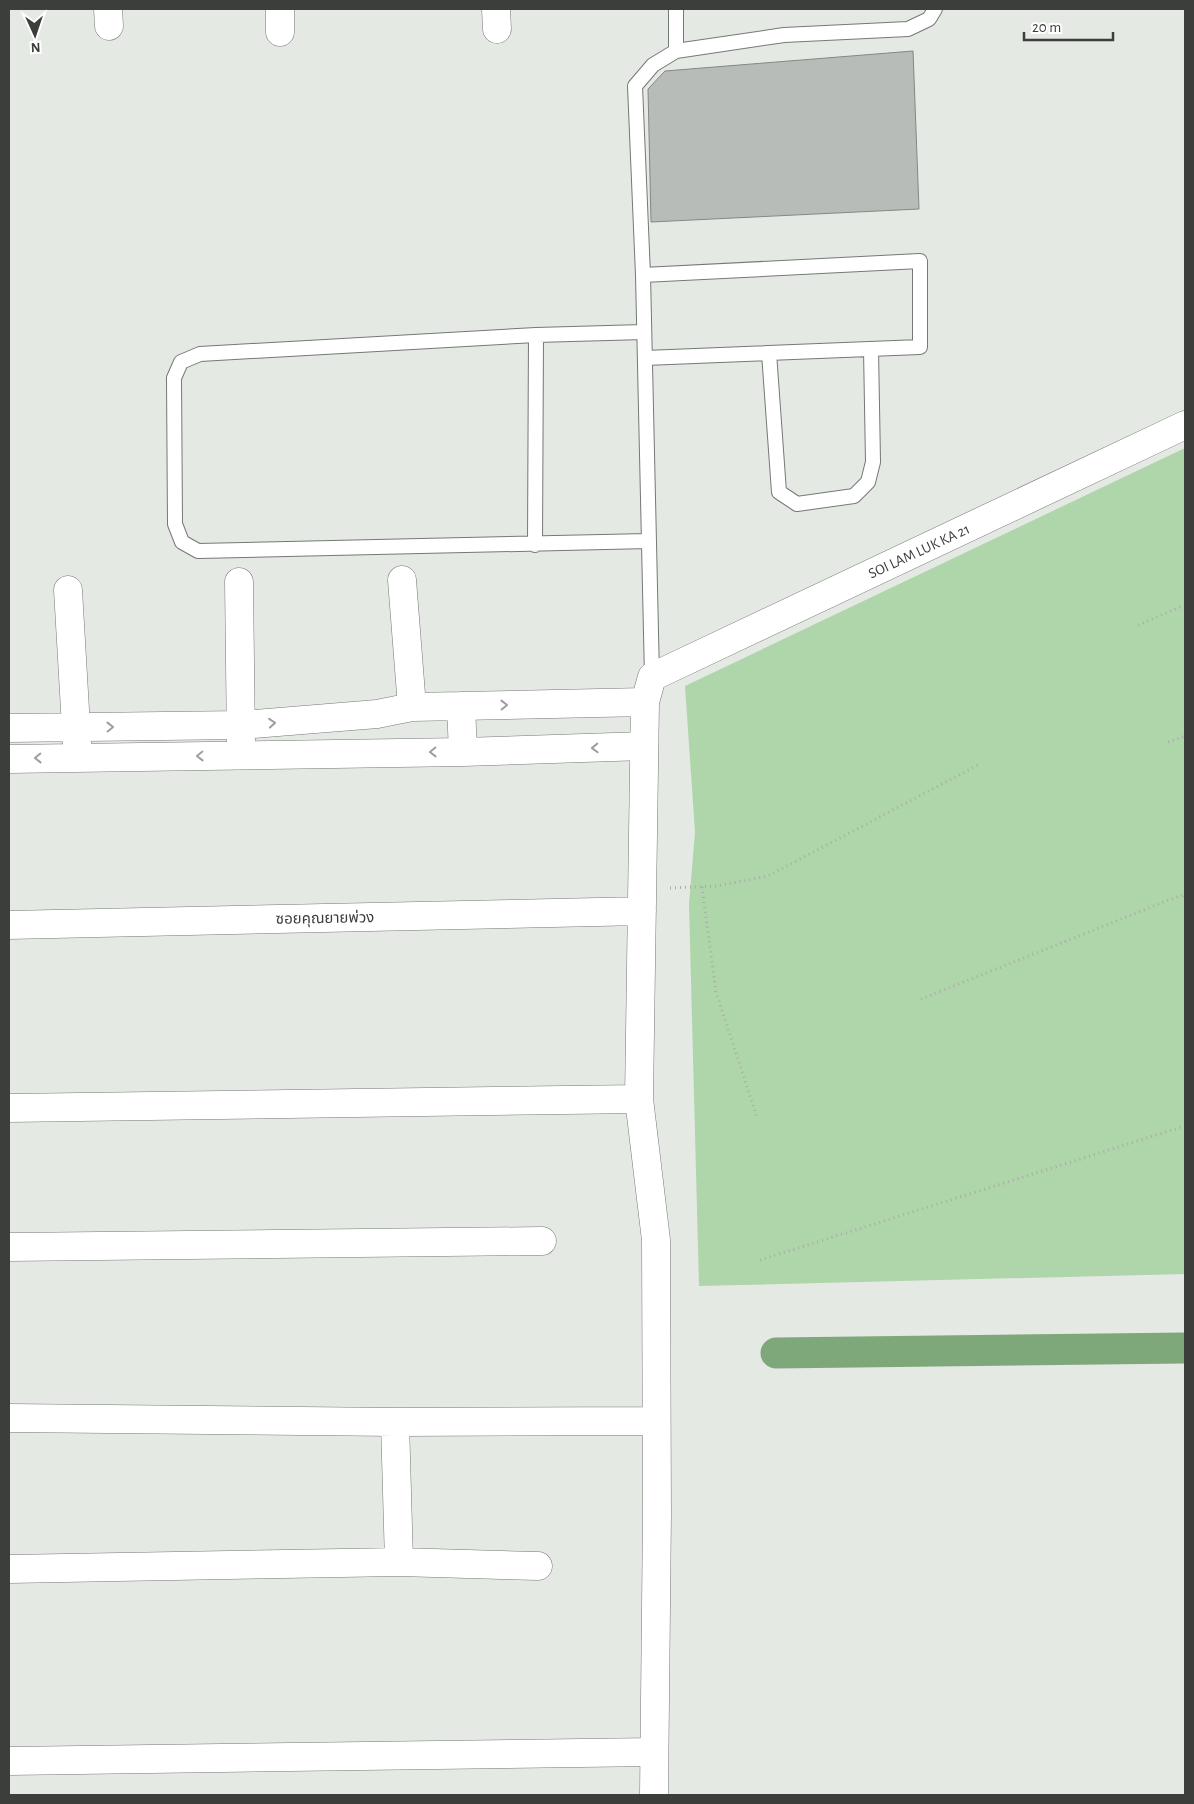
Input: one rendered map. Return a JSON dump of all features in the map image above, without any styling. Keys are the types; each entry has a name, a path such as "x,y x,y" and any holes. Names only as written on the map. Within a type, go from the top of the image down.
{"street":[{"name":"SOI LAM LUK KA 21","path":"648,690 1185,425"},
{"path":"402,580 412,707"},
{"path":"239,582 241,756"},
{"path":"68,590 78,758"},
{"path":"9,728 241,725 377,714 412,707 462,706 648,690 644,746 638,1099 656,1240 654,1795"},
{"path":"462,706 463,752"},
{"path":"9,759 463,752 644,746"},
{"name":"ซอยคุณยายพ่วง","path":"9,925 642,900"},
{"path":"9,1108 638,1099"},
{"path":"9,1247 542,1242"},
{"path":"9,1418 395,1422 656,1421"},
{"path":"395,1422 399,1562"},
{"path":"9,1569 399,1562 538,1566"},
{"path":"9,1761 654,1752"}],"lane":[{"path":"676,9 676,51"},
{"path":"648,690 649,541 643,275 635,86 653,65 676,51 784,35 908,29 929,19 935,9"},
{"path":"643,275 920,261 920,346 645,358"},
{"path":"644,332 536,335 200,354 181,362 174,378 176,524 182,542 198,551 649,541"},
{"path":"535,545 536,335"},
{"path":"769,353 778,492 797,504 854,496 868,482 873,462 871,349"}],"path":[{"path":"1138,624 1185,605"},
{"path":"1168,742 1185,736"},
{"path":"642,900 702,887 768,876 978,765"},
{"path":"702,887 716,992 756,1117"},
{"path":"921,998 1185,895"},
{"path":"760,1260 1185,1126"}],"green space":[{"path":"1185,448 1185,1274 699,1286 689,904 695,832 685,686"}],"building":[{"path":"913,51 919,209 651,222 648,89 665,71"}],"waterway":[{"path":"776,1353 1185,1348"}]}
